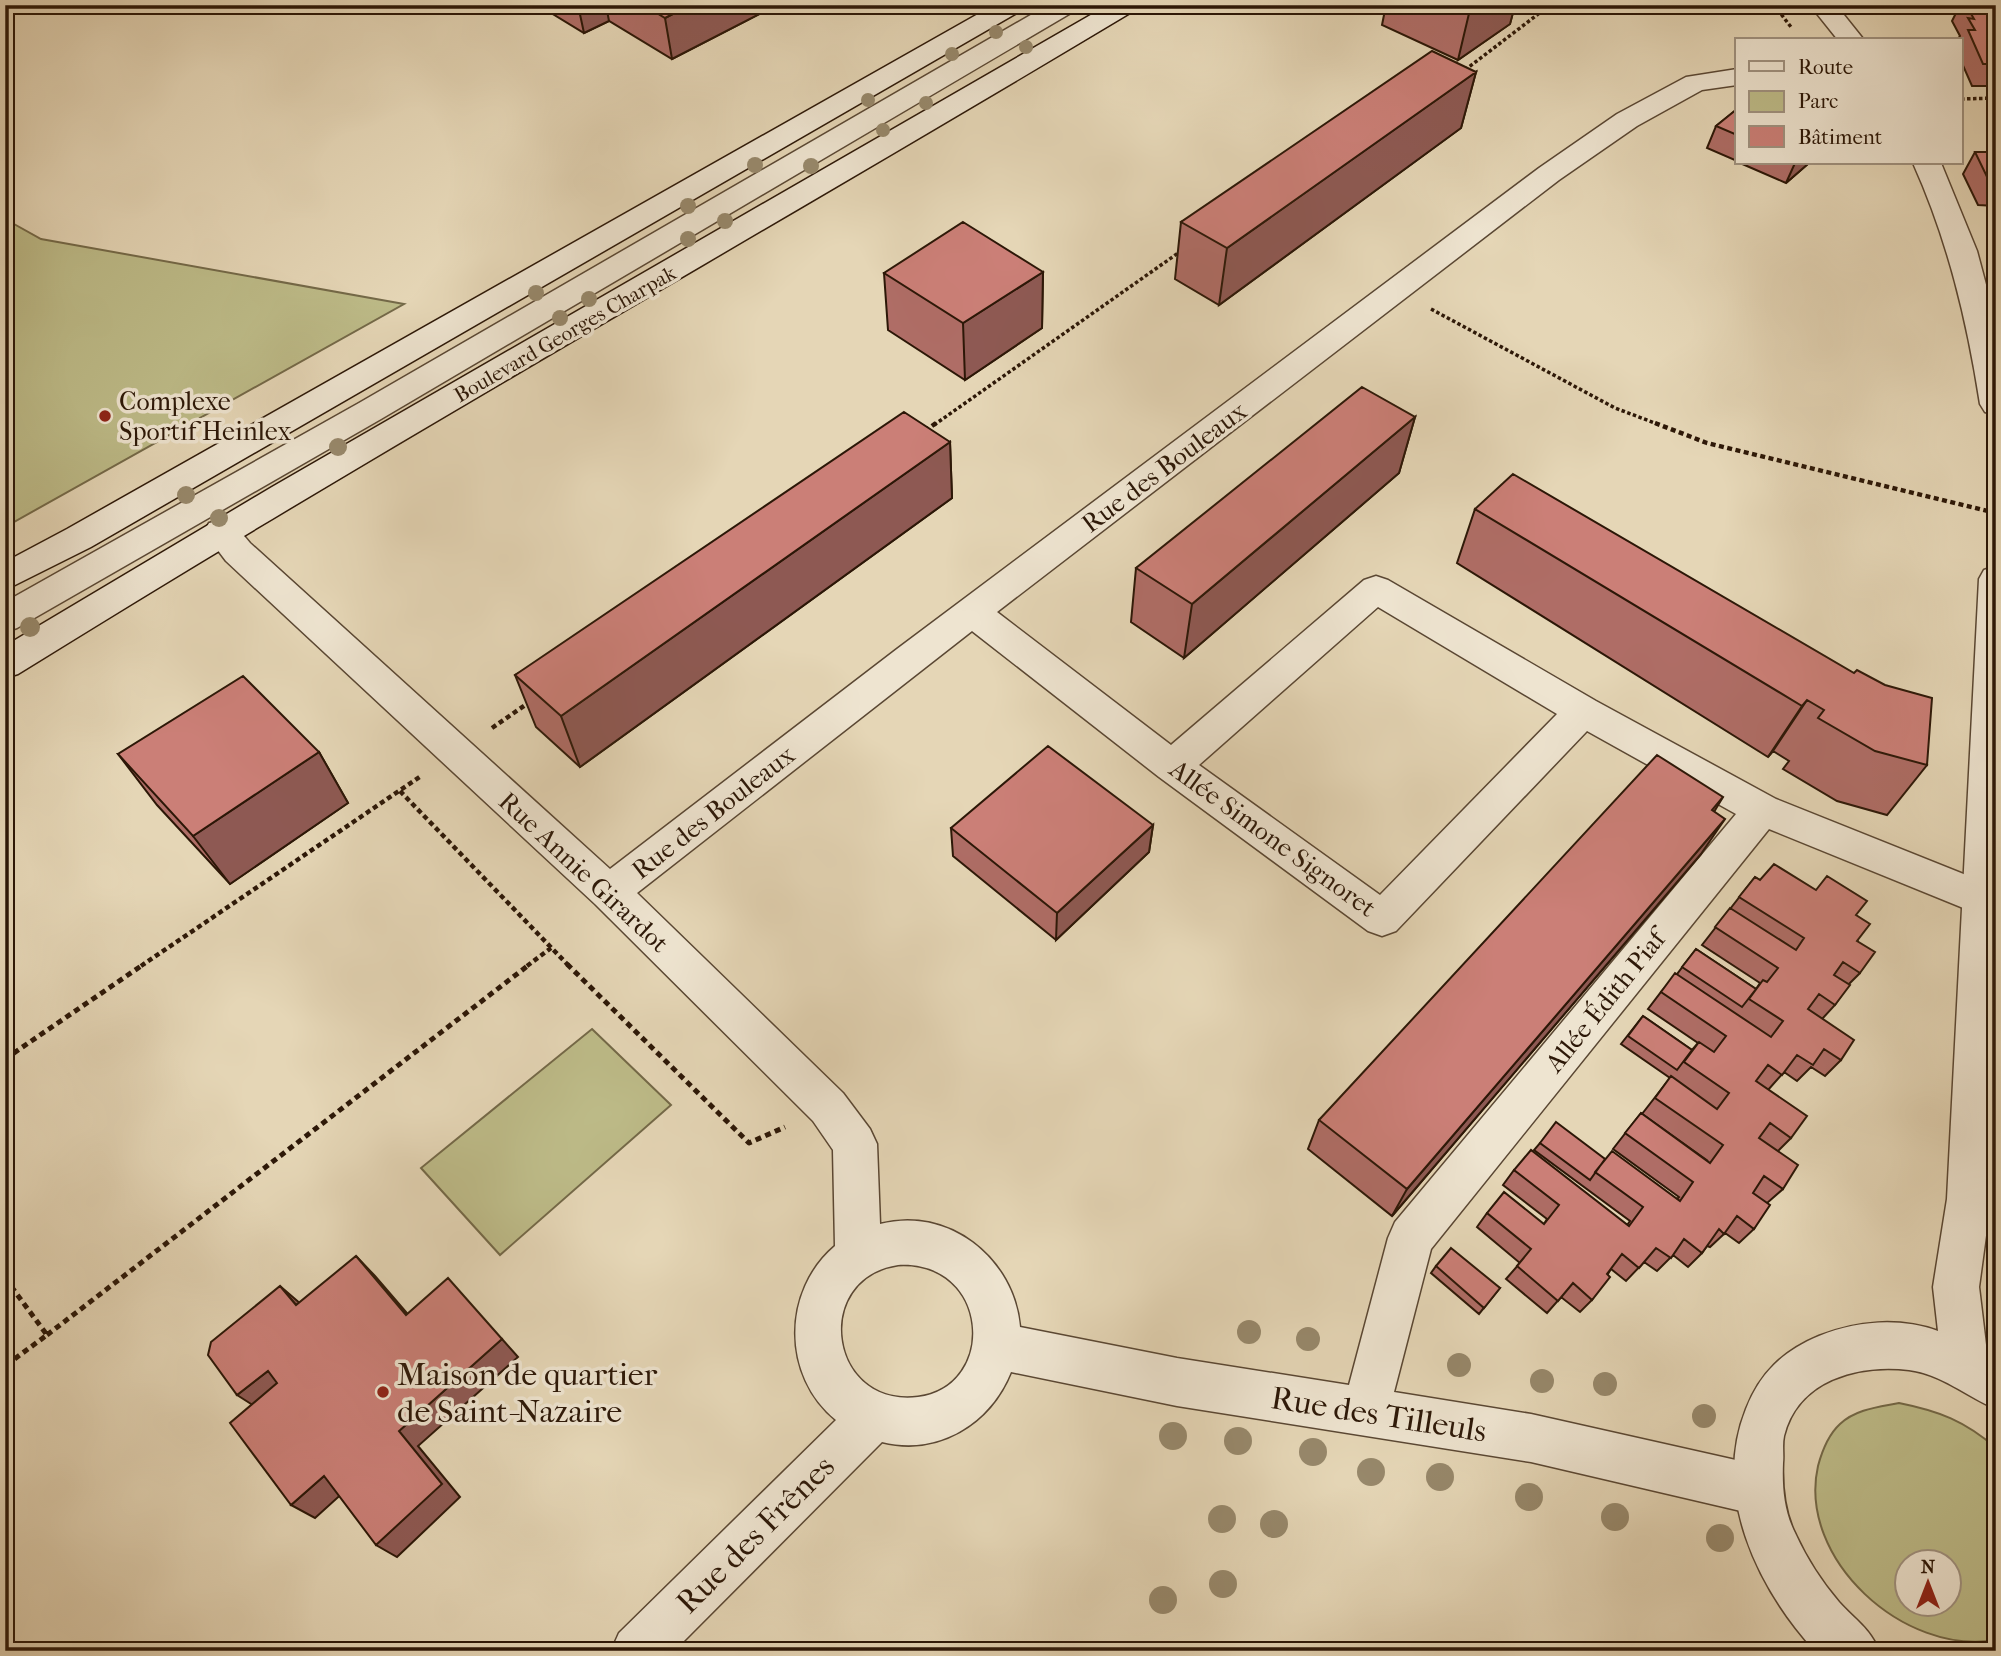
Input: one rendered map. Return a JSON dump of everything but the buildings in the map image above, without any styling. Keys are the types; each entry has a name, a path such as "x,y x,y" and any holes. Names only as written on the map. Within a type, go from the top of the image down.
{"street":[{"path":"5,577 79,538 1013,5"},
{"path":"5,619 382,404 1067,5"},
{"name":"Boulevard Georges Charpak","path":"5,664 220,532 640,291 1126,5"},
{"path":"1822,5 1849,38"},
{"name":"Rue des Bouleaux","path":"609,892 1395,290 1627,120 1695,83 1735,77"},
{"path":"1927,164 1962,243 1981,315 1996,404"},
{"name":"Rue Annie Girardot","path":"220,532 609,892 828,1107 855,1144 858,1257"},
{"path":"1980,1375 1956,1287 1969,1199 1996,579"},
{"path":"1172,766 1376,589 1583,711 1762,810 1983,899"},
{"name":"Allée Simone Signoret","path":"972,612 1172,766 1382,919 1583,711"},
{"name":"Allée Édith Piaf","path":"1366,1410 1410,1238 1762,810"},
{"path":"902,1242 932,1245 960,1257 973,1269 990,1294 999,1346 983,1379 960,1403 932,1419 904,1423 872,1418 850,1405 829,1381 821,1364 816,1332 824,1297 842,1271 858,1257 886,1245 902,1242"},
{"path":"1853,1651 1805,1601 1773,1545 1758,1490 1760,1436 1779,1391 1813,1361 1858,1345 1910,1347 1980,1375"},
{"name":"Rue des Tilleuls","path":"999,1346 1177,1382 1531,1438 1758,1490"},
{"name":"Rue des Frênes","path":"637,1651 872,1418"}],"path":[{"path":"1453,77 1550,5"},
{"path":"1962,99 1996,98"},
{"path":"920,435 1186,247"},
{"path":"1395,290 1615,408 1707,443 1996,513"},
{"path":"5,1059 536,698"},
{"path":"400,791 551,948 749,1143 828,1107"},
{"path":"5,1366 551,948"},
{"path":"5,1278 47,1335"}],"green space":[{"name":"Complexe Sportif Heinlex","path":"5,219 41,239 404,304 5,527"},
{"path":"592,1029 671,1105 500,1255 421,1168"},
{"path":"1899,1403 1913,1406 1951,1418 1996,1448 1996,1640 1961,1641 1926,1633 1898,1618 1962,1618 1962,1548 1892,1548 1892,1614 1865,1594 1841,1566 1824,1535 1816,1501 1818,1466 1826,1443 1836,1428 1846,1419 1868,1409"}],"place":[{"name":"Complexe Sportif Heinlex","path":"105,416"},
{"name":"Maison de quartier de Saint-Nazaire","path":"383,1392"}]}
